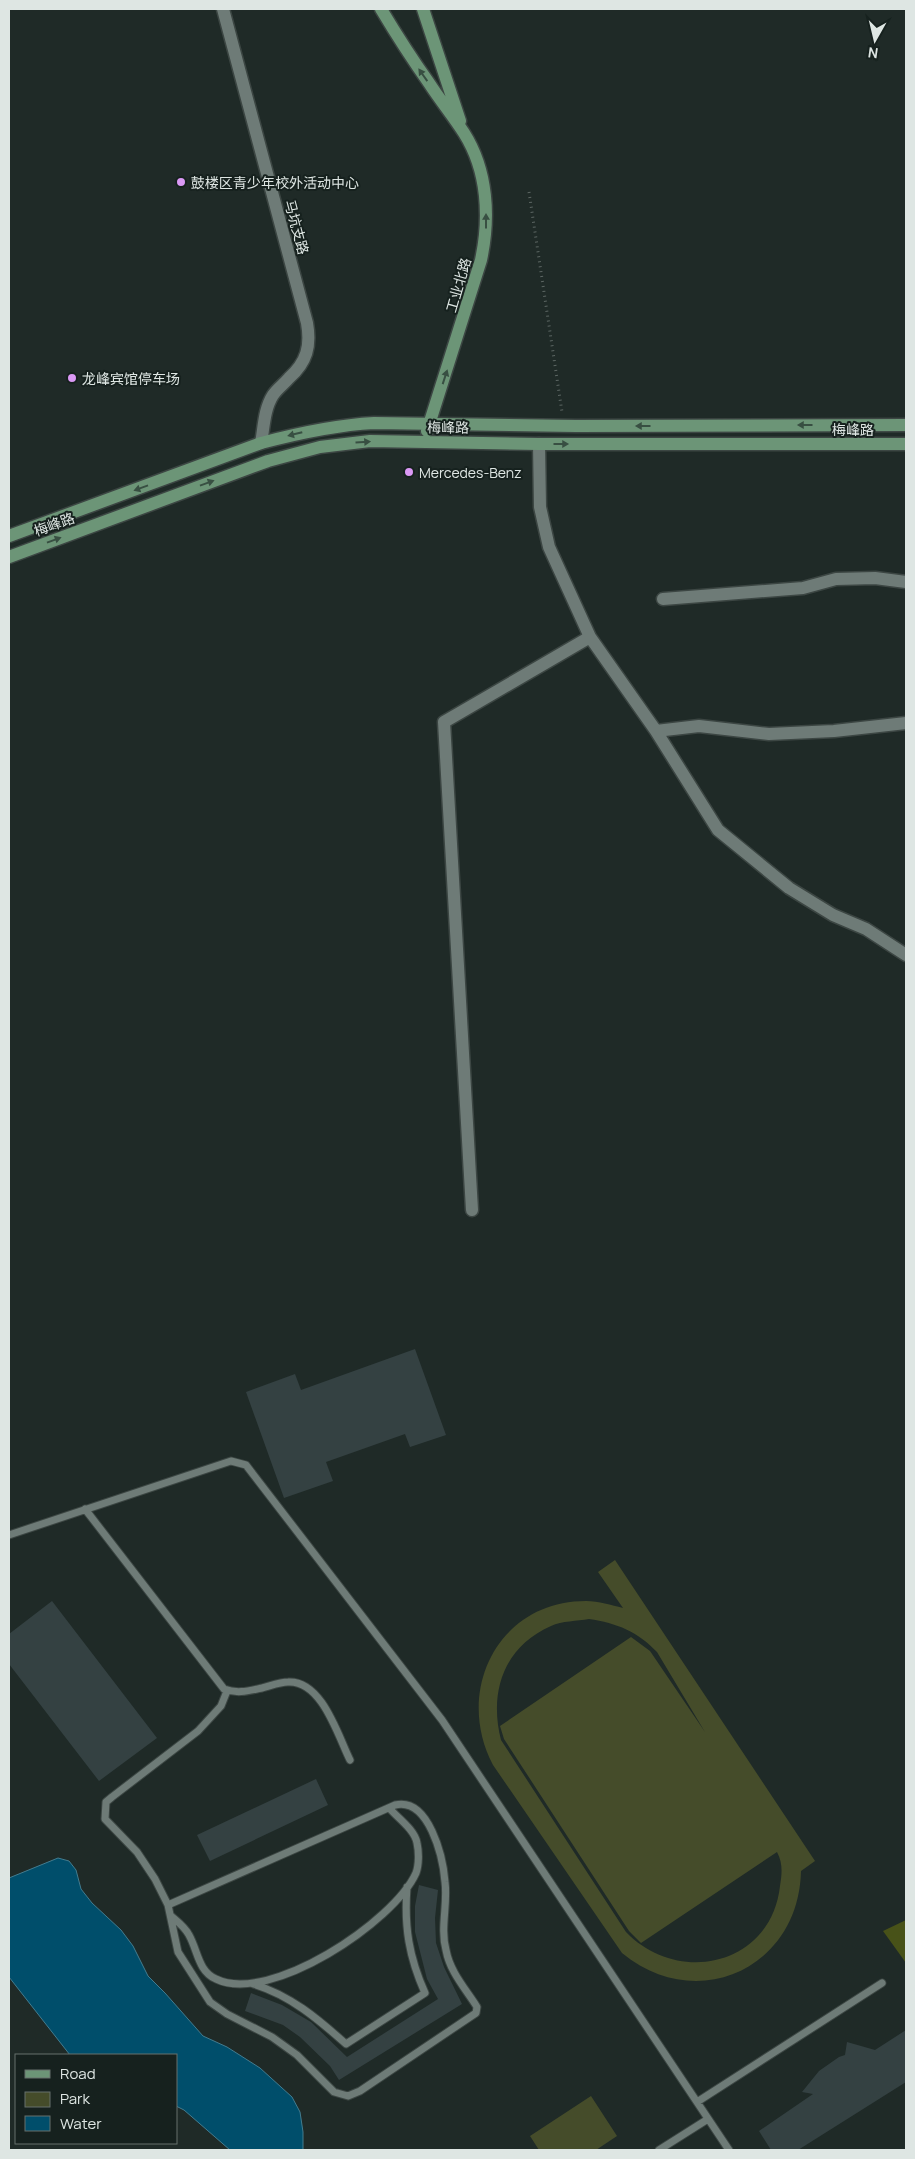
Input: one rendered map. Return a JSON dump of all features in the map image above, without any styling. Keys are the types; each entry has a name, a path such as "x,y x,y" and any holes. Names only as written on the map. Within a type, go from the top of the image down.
{"main road":[{"name":"工业北路","path":"381,9 414,62 465,135"},
{"name":"工业北路","path":"423,9 465,135 475,156 482,179 486,203 485,240 469,303 424,442"},
{"name":"梅峰路","path":"9,536 262,443 296,434 350,424 576,426 906,425"},
{"name":"梅峰路","path":"9,557 268,461 302,451 352,442 906,444"}],"street":[{"name":"马坑支路","path":"223,9 310,339 307,354 299,367 279,387 266,410 262,443"},
{"path":"539,444 540,507 549,547 590,637 656,731 718,830 790,888 833,914 866,929 906,955"},
{"path":"663,599 803,588 836,578 875,578 906,582"},
{"path":"472,1210 444,722 590,637"},
{"path":"656,731 699,726 770,734 834,731 906,723"}],"lane":[{"path":"9,1535 231,1461 246,1465 442,1720 729,2150"},
{"path":"85,1510 224,1689 241,1692 289,1682 313,1692 322,1701 350,1760"},
{"path":"168,1905 389,1808 404,1803 413,1806 425,1818 441,1855 446,1884 445,1950 457,1978 477,2006 476,2013 360,2091 348,2096 334,2092 297,2055 272,2037 226,2014 210,2002 178,1952 168,1905 155,1879 137,1852 105,1819 106,1802 198,1731 221,1706 227,1691"},
{"path":"171,1916 183,1926 190,1936 203,1969 215,1979 230,1984 253,1984 280,1977 313,1963 350,1941 383,1913 407,1887 416,1872 418,1863 417,1841 414,1834 389,1808"},
{"path":"253,1984 285,1997 306,2009 346,2044 425,1993 415,1969 409,1945 405,1916 407,1887"},
{"path":"697,2102 882,1983"},
{"path":"659,2150 708,2119"}],"path":[{"path":"529,192 562,413"}],"green space":[{"path":"615,1560 815,1861 801,1871 796,1905 783,1933 763,1956 739,1972 711,1980 681,1980 651,1971 622,1953 493,1765 482,1737 479,1708 482,1681 492,1655 508,1633 529,1616 555,1605 591,1601 623,1608 598,1572","holes":["589,1619 618,1626 635,1634 657,1652 705,1732 650,1651 631,1637 500,1726 504,1739 629,1931 641,1943 777,1852 782,1873 773,1913 759,1935 741,1950 719,1959 695,1962 671,1959 647,1949 626,1932 501,1740 497,1705 499,1689 503,1673 521,1646 535,1635 555,1624"]},
{"path":"906,1920 906,1963 883,1931"},
{"path":"591,2096 617,2136 596,2150 539,2150 530,2136"}],"water":[{"path":"58,1858 69,1861 76,1870 81,1889 92,1903 121,1930 133,1946 148,1976 203,2036 227,2047 260,2068 292,2097 300,2112 303,2150 230,2150 184,2110 178,2107 178,2054 69,2054 9,1977 9,1878"}],"building":[{"path":"415,1349 446,1435 410,1447 405,1434 326,1462 333,1481 284,1498 246,1392 295,1374 301,1390"},
{"path":"52,1601 157,1738 99,1781 9,1664 9,1634"},
{"path":"316,1779 328,1805 210,1861 197,1835"},
{"path":"419,1885 438,1890 435,1918 436,1943 444,1967 462,2004 339,2080 330,2066 300,2037 283,2025 245,2011 251,1993 282,2005 311,2022 347,2057 438,1999 427,1979 415,1932 415,1906"},
{"path":"906,2030 906,2082 798,2150 771,2150 759,2131 813,2094 802,2092 819,2071 845,2055 847,2042 875,2050"}],"place":[{"name":"鼓楼区青少年校外活动中心","path":"181,182"},
{"name":"龙峰宾馆停车场","path":"72,378"},
{"name":"Mercedes-Benz","path":"409,472"}]}
